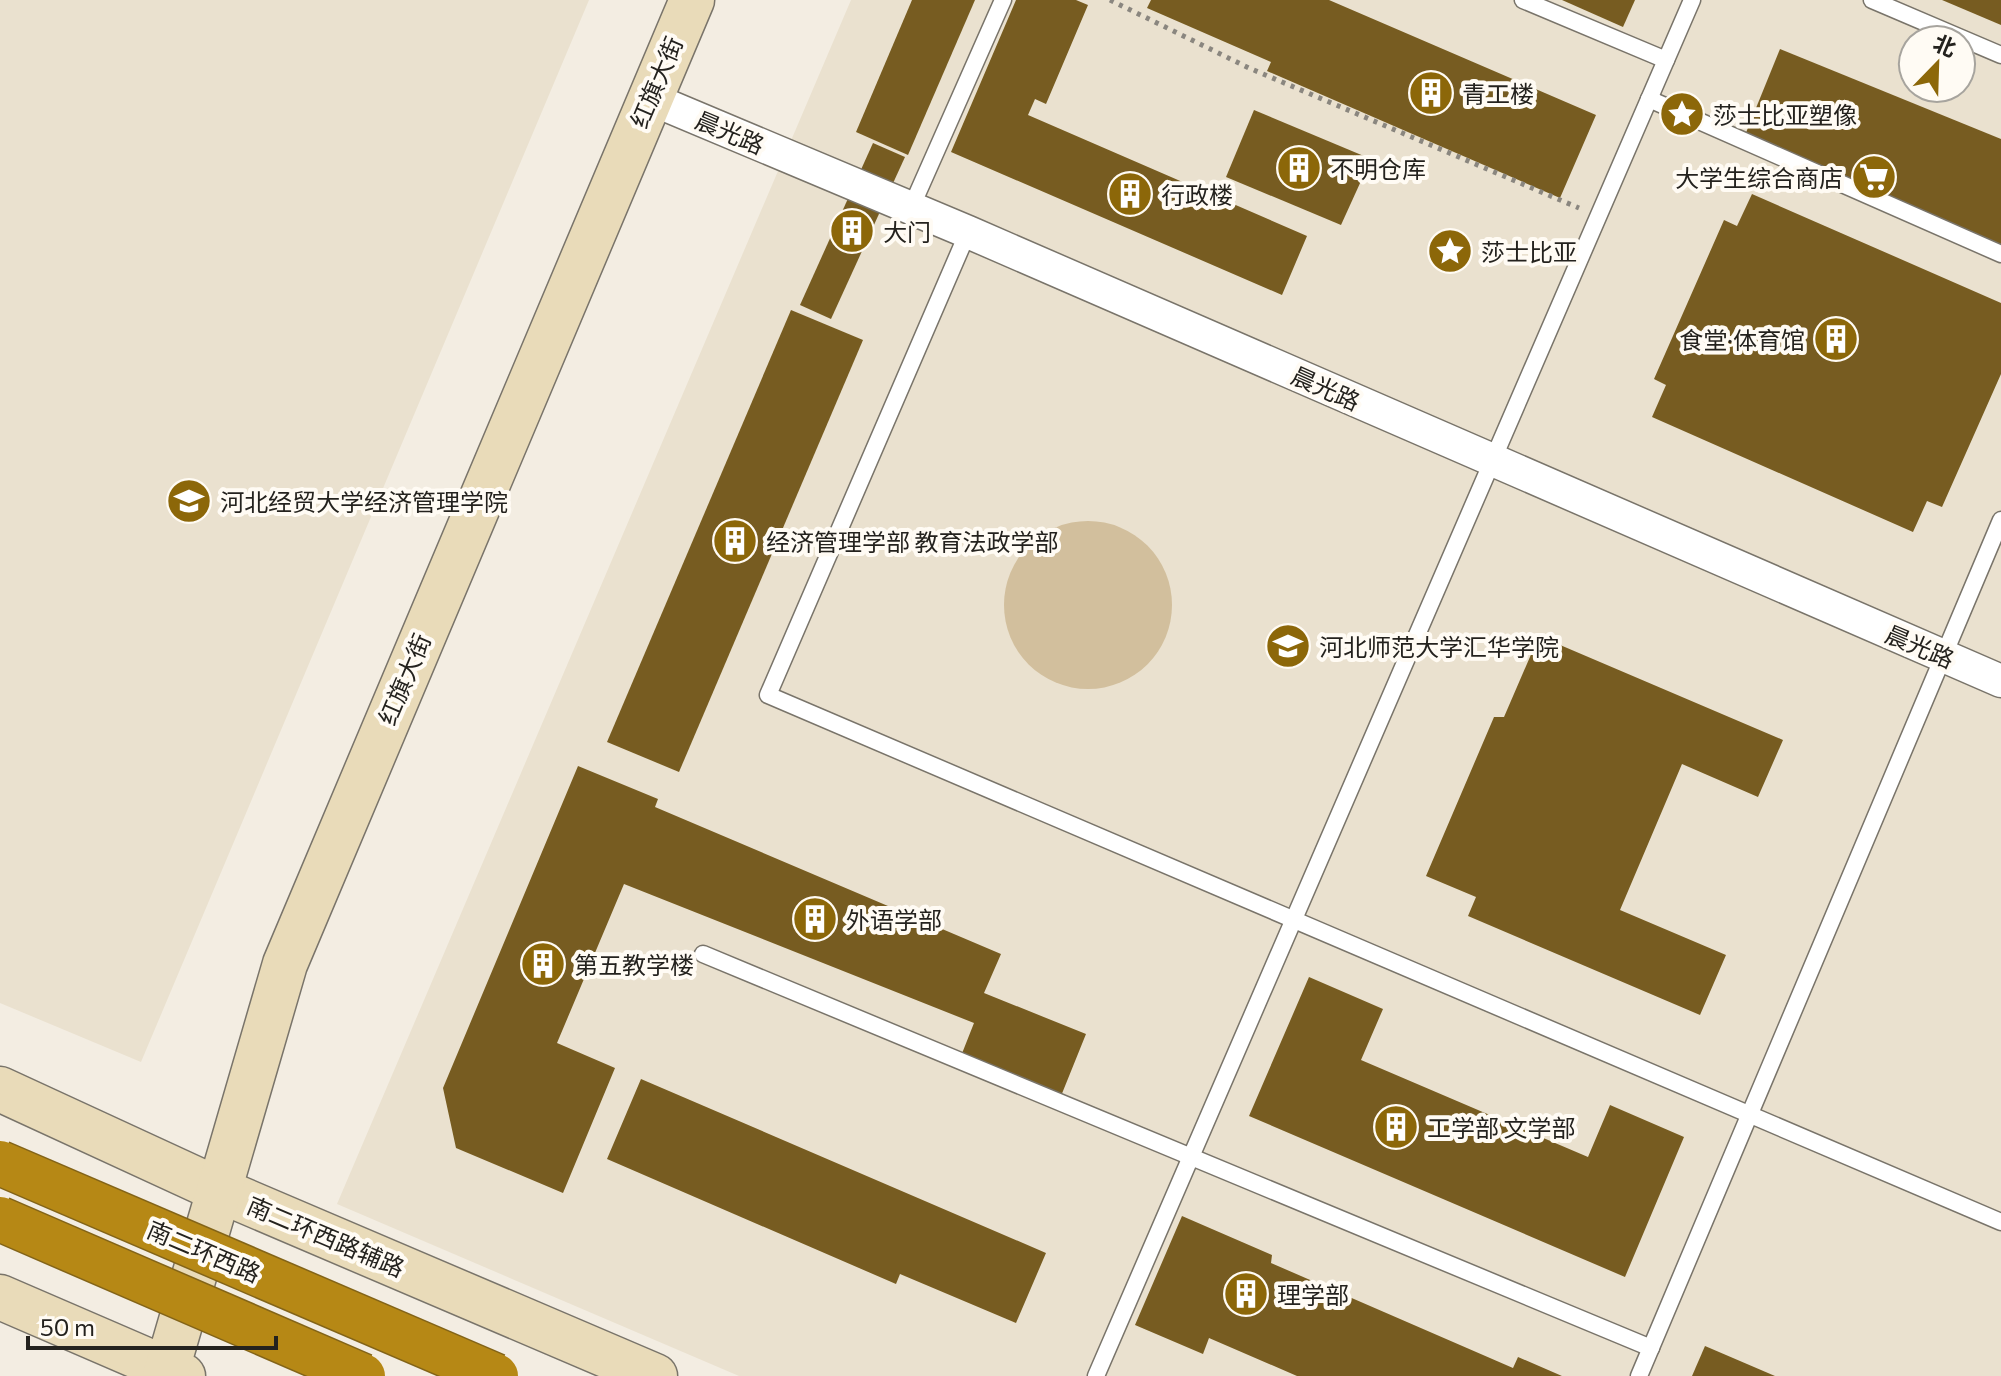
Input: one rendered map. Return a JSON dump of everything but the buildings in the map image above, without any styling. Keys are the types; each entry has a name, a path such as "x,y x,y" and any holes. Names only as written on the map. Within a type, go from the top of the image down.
{"highway":[{"name":"南二环西路","path":"0,1163 496,1376"},
{"path":"0,1219 363,1376"}],"main road":[{"name":"红旗大街","path":"172,1374 219,1190 285,964 692,0"},
{"name":"南二环西路辅路","path":"0,1089 219,1190 655,1376"},
{"path":"0,1297 172,1374"}],"street":[{"name":"晨光路","path":"649,98 968,232 2001,681"}],"lane":[{"path":"911,208 1003,0"},
{"path":"1523,0 1666,60"},
{"path":"1096,1376 1692,0"},
{"path":"1872,0 2001,55"},
{"path":"1649,99 2001,254"},
{"path":"968,232 768,695 2001,1222"},
{"path":"1639,1376 2001,520"},
{"path":"703,954 1651,1348"}],"path":[{"path":"1110,0 1249,68 1598,216"}],"shaded area":[{"name":"河北经贸大学经济管理学院","path":"0,0 589,0 141,1062 0,1003"},
{"name":"河北师范大学汇华学院","path":"851,0 2001,0 2001,1376 739,1376 337,1204"},
{"path":"1088,521 1120,527 1147,546 1166,573 1172,605 1166,637 1147,664 1120,683 1088,689 1056,683 1029,664 1010,637 1004,605 1010,573 1029,546 1056,527"}],"place":[{"name":"青工楼","path":"1431,93"},
{"name":"莎士比亚塑像","path":"1682,114"},
{"name":"不明仓库","path":"1299,168"},
{"name":"大学生综合商店","path":"1874,177"},
{"name":"行政楼","path":"1130,194"},
{"name":"大门","path":"852,231"},
{"name":"莎士比亚","path":"1450,251"},
{"name":"食堂·体育馆","path":"1836,339"},
{"name":"河北经贸大学经济管理学院","path":"189,501"},
{"name":"经济管理学部 教育法政学部","path":"735,541"},
{"name":"河北师范大学汇华学院","path":"1288,646"},
{"name":"外语学部","path":"815,919"},
{"name":"第五教学楼","path":"543,964"},
{"name":"工学部 文学部","path":"1396,1127"},
{"name":"理学部","path":"1246,1294"}]}
